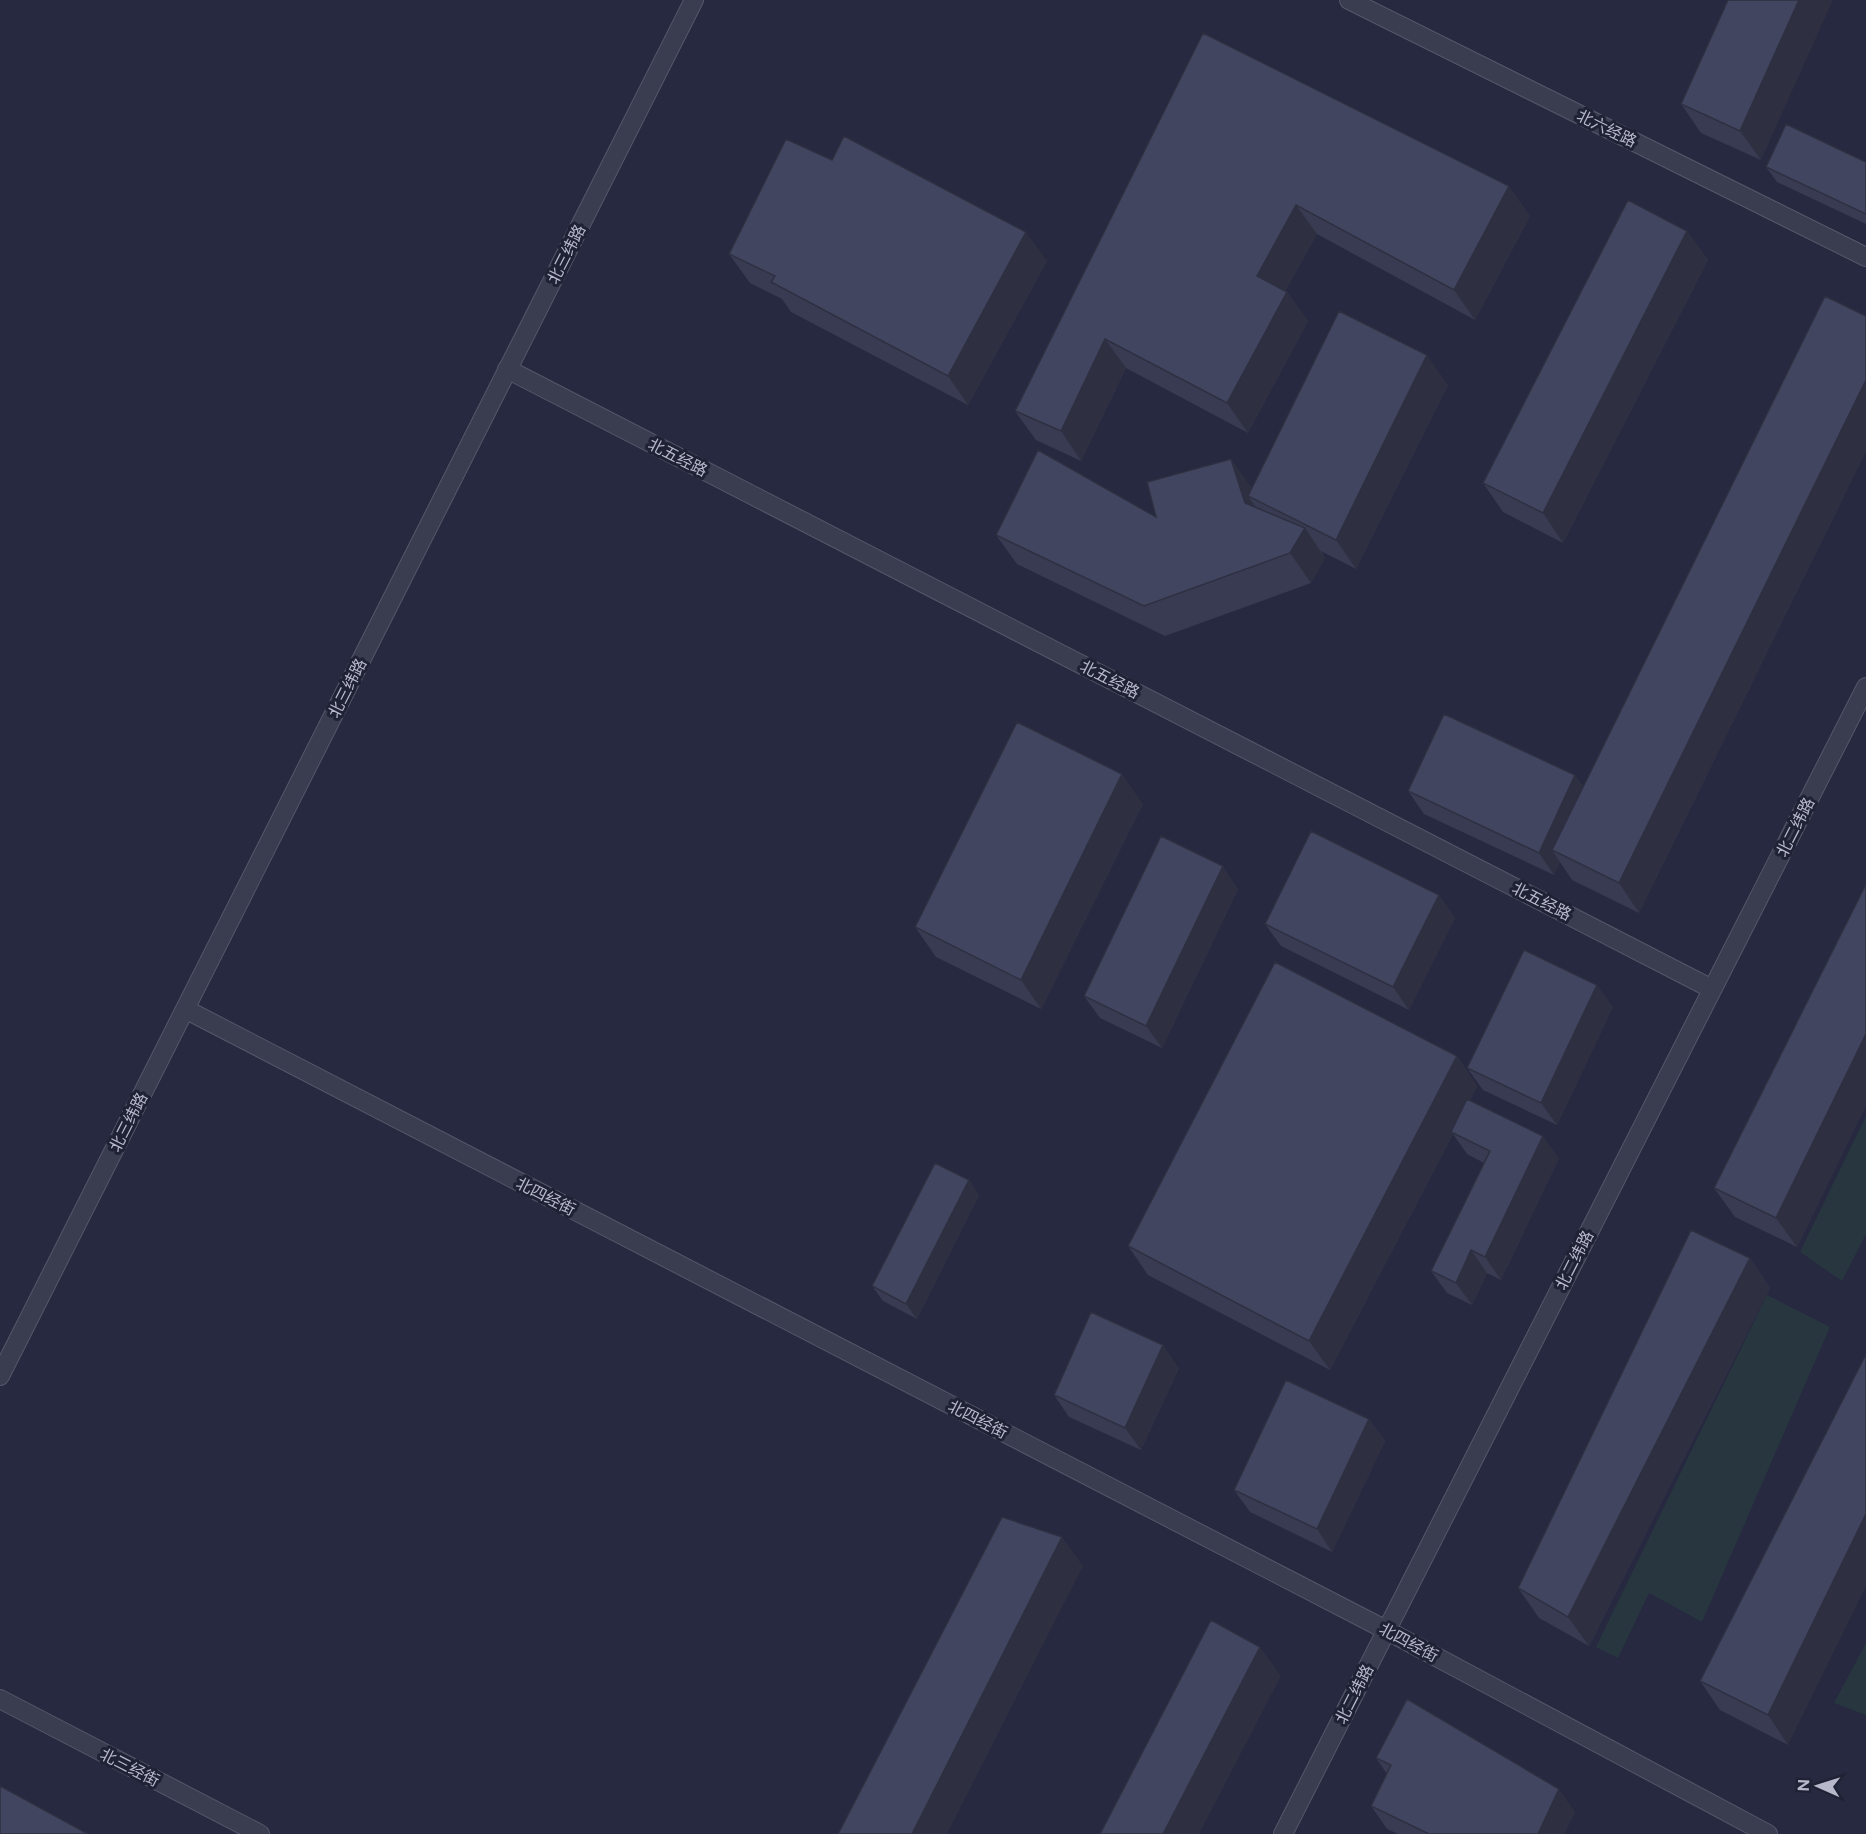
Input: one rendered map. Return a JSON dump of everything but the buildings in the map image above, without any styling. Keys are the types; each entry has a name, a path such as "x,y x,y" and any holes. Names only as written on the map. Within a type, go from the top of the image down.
{"street":[{"name":"北三纬路","path":"0,1376 694,0"},
{"name":"北六经路","path":"1349,0 1866,257"},
{"name":"北五经路","path":"507,369 1712,989"},
{"name":"北二纬路","path":"1283,1834 1866,687"},
{"name":"北四经街","path":"185,1009 1386,1630 1768,1834"},
{"name":"北三经街","path":"0,1699 260,1834"}],"shaded area":[{"path":"1866,1116 1866,1234 1842,1281 1800,1252"},
{"path":"1767,1295 1830,1327 1702,1622 1649,1593 1618,1658 1596,1647"},
{"path":"1866,1643 1866,1715 1834,1703"}]}
